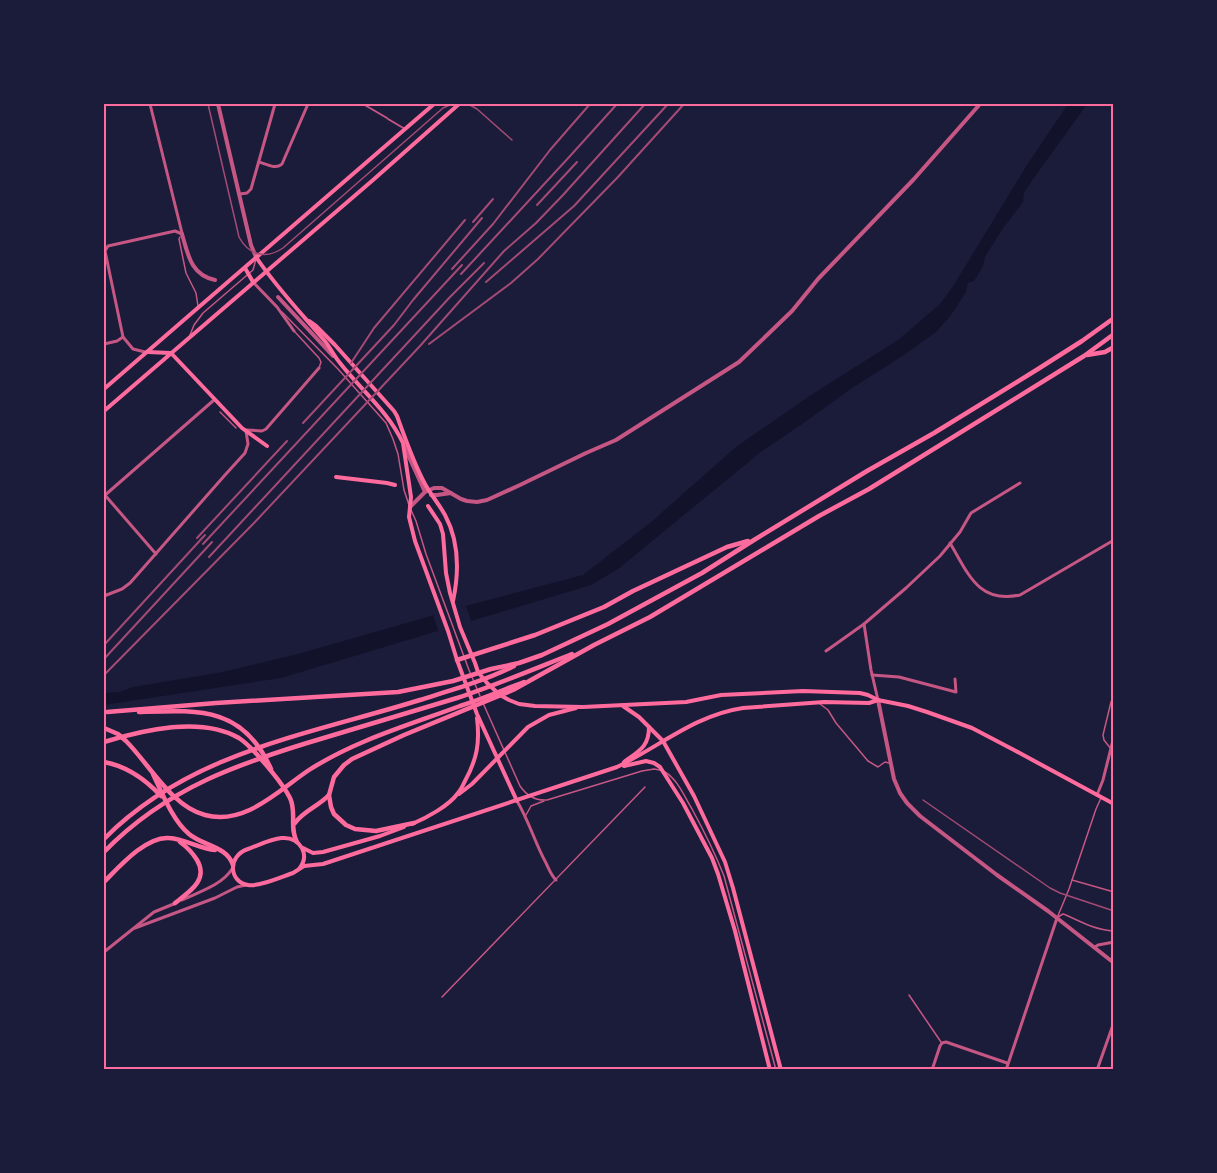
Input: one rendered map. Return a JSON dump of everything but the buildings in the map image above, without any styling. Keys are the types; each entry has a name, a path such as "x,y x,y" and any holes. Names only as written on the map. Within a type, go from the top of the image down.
{"highway":[{"path":"104,839 143,804 185,779 233,756 496,675 617,619 702,573 867,471 934,433 1082,341 1113,318"},
{"path":"414,823 376,831 356,829 346,825 334,814 331,807 329,795 334,777 352,759 463,708 511,689 650,617 819,516 869,489 1084,356 1113,334"},
{"path":"1084,356 1105,352 1113,347"},
{"path":"457,660 535,635 604,607 727,547 754,540"},
{"path":"104,852 115,840 170,798 241,764 459,697 594,645"},
{"path":"105,712 398,692 453,681 519,663"},
{"path":"104,728 123,737 182,804 194,812 215,818 230,817 249,811 309,770 350,748 383,734 463,708"},
{"path":"105,712 192,711 221,717 240,727 250,737 264,755 274,774"},
{"path":"104,742 147,732 183,727 211,728 225,732 247,744 283,786 294,814 293,834 298,843"},
{"path":"104,762 125,768 139,776 168,805"},
{"path":"149,766 181,826 200,842 221,850 229,856 233,866"},
{"path":"294,825 300,816 329,795"},
{"path":"104,835 110,833"},
{"path":"104,882 123,863 147,845 161,838 221,850"},
{"path":"169,838 182,843 190,850 200,867 201,874 195,887 175,903"}],"main road":[{"path":"104,389 434,104"},
{"path":"104,411 459,104"},
{"path":"256,257 266,272 330,347 338,361 383,411 403,443 411,497 409,517 415,541 477,714 517,801"},
{"path":"244,268 253,282"},
{"path":"307,319 394,411 427,491 433,495 451,528 457,573 452,601"},
{"path":"147,352 171,353 214,400 267,446"},
{"path":"336,477 395,485"},
{"path":"428,506 440,524 452,601 478,672 500,695 509,700 535,706 583,707 686,702 721,695 803,691 852,692 918,709 972,728 1113,804"},
{"path":"583,707 538,720 528,727 472,784 414,823 380,836 323,852 309,852 291,838 284,837 244,850 236,856 233,866 234,874 247,885 255,885 293,873 304,866 323,864 517,801 618,767 636,759 693,724 729,710 837,701 869,703 878,700"},
{"path":"623,706 650,726 663,741 694,796 730,875 781,1070"},
{"path":"458,794 477,755 479,731 477,714"},
{"path":"618,767 645,746 650,726"},
{"path":"618,767 649,761 658,765 703,840 718,874 735,931 770,1070"},
{"path":"298,843 304,852 303,864 299,869"}],"street":[{"path":"150,104 189,258 199,273 215,280"},
{"path":"218,104 251,245 256,257"},
{"path":"240,194 247,193 251,189 275,104"},
{"path":"259,162 276,167 282,164 308,104"},
{"path":"363,104 405,129"},
{"path":"410,507 427,491 434,488 442,488 466,501 487,500 616,440 739,362 792,311 818,279 914,179 980,104"},
{"path":"175,231 179,225"},
{"path":"147,352 134,349 123,337 104,254 108,246 175,231 182,234"},
{"path":"253,282 277,307 294,331"},
{"path":"278,297 338,361"},
{"path":"104,344 123,337"},
{"path":"104,596 126,587 245,453 248,444 247,431 266,429 319,368"},
{"path":"156,554 104,495 214,400"},
{"path":"403,443 427,491"},
{"path":"826,651 864,624 940,556 960,532 971,513 1020,483"},
{"path":"433,495 451,493"},
{"path":"950,543 977,586 986,593 1010,597 1020,595 1113,540"},
{"path":"864,624 890,764 900,793 915,813 1048,911 1113,963"},
{"path":"872,675 899,677 956,692 955,680"},
{"path":"1099,796 1113,736"},
{"path":"517,801 526,815 542,855 556,880"},
{"path":"104,952 154,912 222,880 233,866"},
{"path":"131,930 215,898 237,886 247,885"},
{"path":"1006,1070 1057,918"},
{"path":"1095,947 1113,942"},
{"path":"1097,1070 1113,1022"},
{"path":"932,1070 942,1043 946,1042 1008,1063"}],"lane":[{"path":"182,234 179,239 186,273 196,293 198,308"},
{"path":"188,338 203,313 253,270 256,257"},
{"path":"277,307 338,369 386,423 398,454 404,490 473,680 520,786 530,796 539,800 548,800"},
{"path":"294,331 319,358 321,362 319,368"},
{"path":"220,412 236,428"},
{"path":"1110,749 1103,735 1113,698"},
{"path":"819,703 828,710 868,761 878,767 885,762 890,764"},
{"path":"526,815 531,806 642,771 654,769 671,776 681,789 713,848 724,876 776,1070"},
{"path":"442,997 645,787"},
{"path":"1057,918 1072,880 1099,796"},
{"path":"1072,880 1113,892"},
{"path":"1057,918 1063,914 1089,926 1113,931"},
{"path":"909,995 942,1043"}],"shaded area":[{"path":"1068,104 1087,104 1031,182 1024,193 1023,202 1001,231 974,281 968,283 966,292 951,315 936,332 762,451 618,569 591,585 281,678 104,705 104,693 223,672 298,654 583,575 650,523 736,447 811,395 898,340 939,305"}],"pier":[{"path":"465,604 472,623 439,633 433,615"}],"tram line":[{"path":"208,104 239,237 248,248 259,254 271,254 283,248 443,108 452,104"},
{"path":"468,104 477,109 512,140"},
{"path":"923,800 1050,888 1114,911"}],"railway":[{"path":"452,269 493,224 550,150 590,104"},
{"path":"461,274 617,104"},
{"path":"104,675 254,523 420,346 504,251 563,195 645,104"},
{"path":"486,282 574,206 668,104"},
{"path":"429,344 511,283 538,259 617,178 684,104"},
{"path":"537,205 577,162"},
{"path":"473,222 493,199"},
{"path":"303,423 394,325 482,218"},
{"path":"351,363 374,328 465,220"},
{"path":"209,557 484,263"},
{"path":"203,544 462,265"},
{"path":"197,538 287,441"},
{"path":"104,645 205,535"},
{"path":"104,659 212,542"}]}
